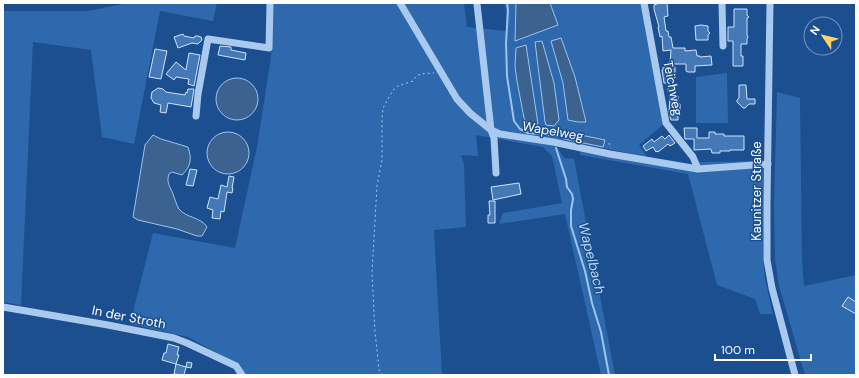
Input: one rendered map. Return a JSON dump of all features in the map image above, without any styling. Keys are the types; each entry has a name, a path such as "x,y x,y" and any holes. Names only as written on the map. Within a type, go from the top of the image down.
{"street":[{"path":"196,116 198,94 208,39 269,48 270,3"},
{"name":"Wapelweg","path":"400,3 457,99 470,113 490,130 500,134 553,142 610,154 698,169 768,164"},
{"name":"Teichweg","path":"644,3 666,123 693,157 698,169"},
{"path":"722,3 723,46"},
{"name":"Kaunitzer Straße","path":"770,3 767,203 768,260 772,288 795,375"},
{"path":"477,4 490,130 494,138 496,173"},
{"name":"In der Stroth","path":"3,307 174,338 236,366 242,375"}],"path":[{"path":"383,375 379,370 375,332 372,273 377,186 382,160 383,108 393,90 398,86 413,81 418,75 437,73 440,70"}],"shaded area":[{"path":"128,3 217,3 213,21 160,11 134,144 102,137 91,50 33,42 21,305 3,302 3,11 88,11"},
{"path":"273,3 464,3 467,27 506,31 506,11 504,3 516,3 515,41 558,25 550,3 642,3 665,123 639,145 647,157 564,140 547,143 557,147 564,158 574,159 615,375 601,375 565,214 499,224 503,213 562,203 552,156 543,147 476,135 478,156 461,155 464,164 466,227 434,230 442,375 244,375 239,365 188,337 130,324 153,233 235,248 257,147 271,57","holes":["542,41 554,83 559,120 553,126 535,42"]},
{"path":"516,3 550,3 558,25 515,41"},
{"path":"561,38 575,77 586,122 568,120 563,83 551,41"},
{"path":"542,41 554,83 559,120 554,126 546,125 545,122 535,42"},
{"path":"526,45 538,124 528,125 524,118 515,66 516,48"},
{"path":"727,73 728,123 696,123 696,77"},
{"path":"237,78 252,84 258,99 252,114 237,120 222,114 216,99 222,84"},
{"path":"777,92 800,98 802,261 804,286 856,275 856,375 805,375 779,286 775,259 774,204"},
{"path":"228,132 243,138 249,153 243,168 228,174 213,168 207,153 213,138"},
{"path":"566,132 605,140 603,147 564,139"},
{"path":"153,135 188,147 190,162 187,169 182,175 172,172 169,174 168,182 179,209 185,214 201,221 207,227 202,236 197,236 177,229 138,220 133,217 145,145"},
{"path":"580,151 687,170 699,162 764,161 763,259 765,279 773,314 760,314 755,299 717,285 688,174 580,155"}],"building":[{"path":"667,3 668,16 664,17 666,31 668,31 669,37 671,37 673,48 685,48 685,51 696,50 697,56 700,57 711,56 712,65 695,66 695,72 688,72 686,71 686,64 670,64 671,50 663,51 662,36 660,37 654,9 654,5"},
{"path":"734,9 747,9 747,15 749,17 747,18 747,44 741,44 743,66 733,66 733,41 728,41 728,27 734,27"},
{"path":"695,26 708,26 708,31 710,33 708,35 708,40 696,40"},
{"path":"183,34 184,36 194,38 195,36 198,36 201,37 202,40 198,44 192,43 178,48 174,37"},
{"path":"220,46 231,47 231,50 246,53 245,60 218,55"},
{"path":"155,49 167,51 161,79 149,77"},
{"path":"189,53 200,55 194,86 188,84 189,79 176,77 174,80 166,74 176,62 186,70"},
{"path":"663,67 675,67 675,78 672,78 673,92 668,92 668,83 664,83"},
{"path":"739,85 746,85 747,99 755,99 755,104 749,104 743,108 737,102 739,98"},
{"path":"158,88 163,89 166,92 185,95 188,89 194,89 191,107 168,103 166,113 160,112 161,105 154,103 151,98 152,92"},
{"path":"670,96 678,96 680,111 678,112 678,120 671,120 669,112"},
{"path":"684,128 697,128 697,138 709,138 709,132 724,134 724,136 744,136 744,150 730,150 720,151 720,153 712,153 711,149 694,150 694,139 685,139"},
{"path":"669,135 675,143 670,146 668,144 658,152 656,152 653,147 646,151 643,146 652,139 654,142 662,136 665,139"},
{"path":"190,169 197,170 193,186 186,185"},
{"path":"229,176 234,177 232,193 227,192 224,212 221,211 220,219 212,218 213,210 207,208 210,197 218,199 221,185 227,187"},
{"path":"519,183 521,194 493,200 491,187"},
{"path":"489,201 495,201 495,223 488,223 488,215 490,215"},
{"path":"848,297 856,302 856,314 842,306"},
{"path":"168,344 179,347 177,355 179,355 176,364 162,360 164,353 166,353"},
{"path":"187,362 192,363 191,368 186,367"},
{"path":"176,364 186,367 184,375 174,374"}],"waterway":[{"name":"Wapelbach","path":"507,3 507,76 514,121 520,129 528,133 554,135 557,137"},
{"name":"Wapelbach","path":"556,148 566,179 567,187 572,194 571,226 585,271 592,303 601,332 609,375"}]}
